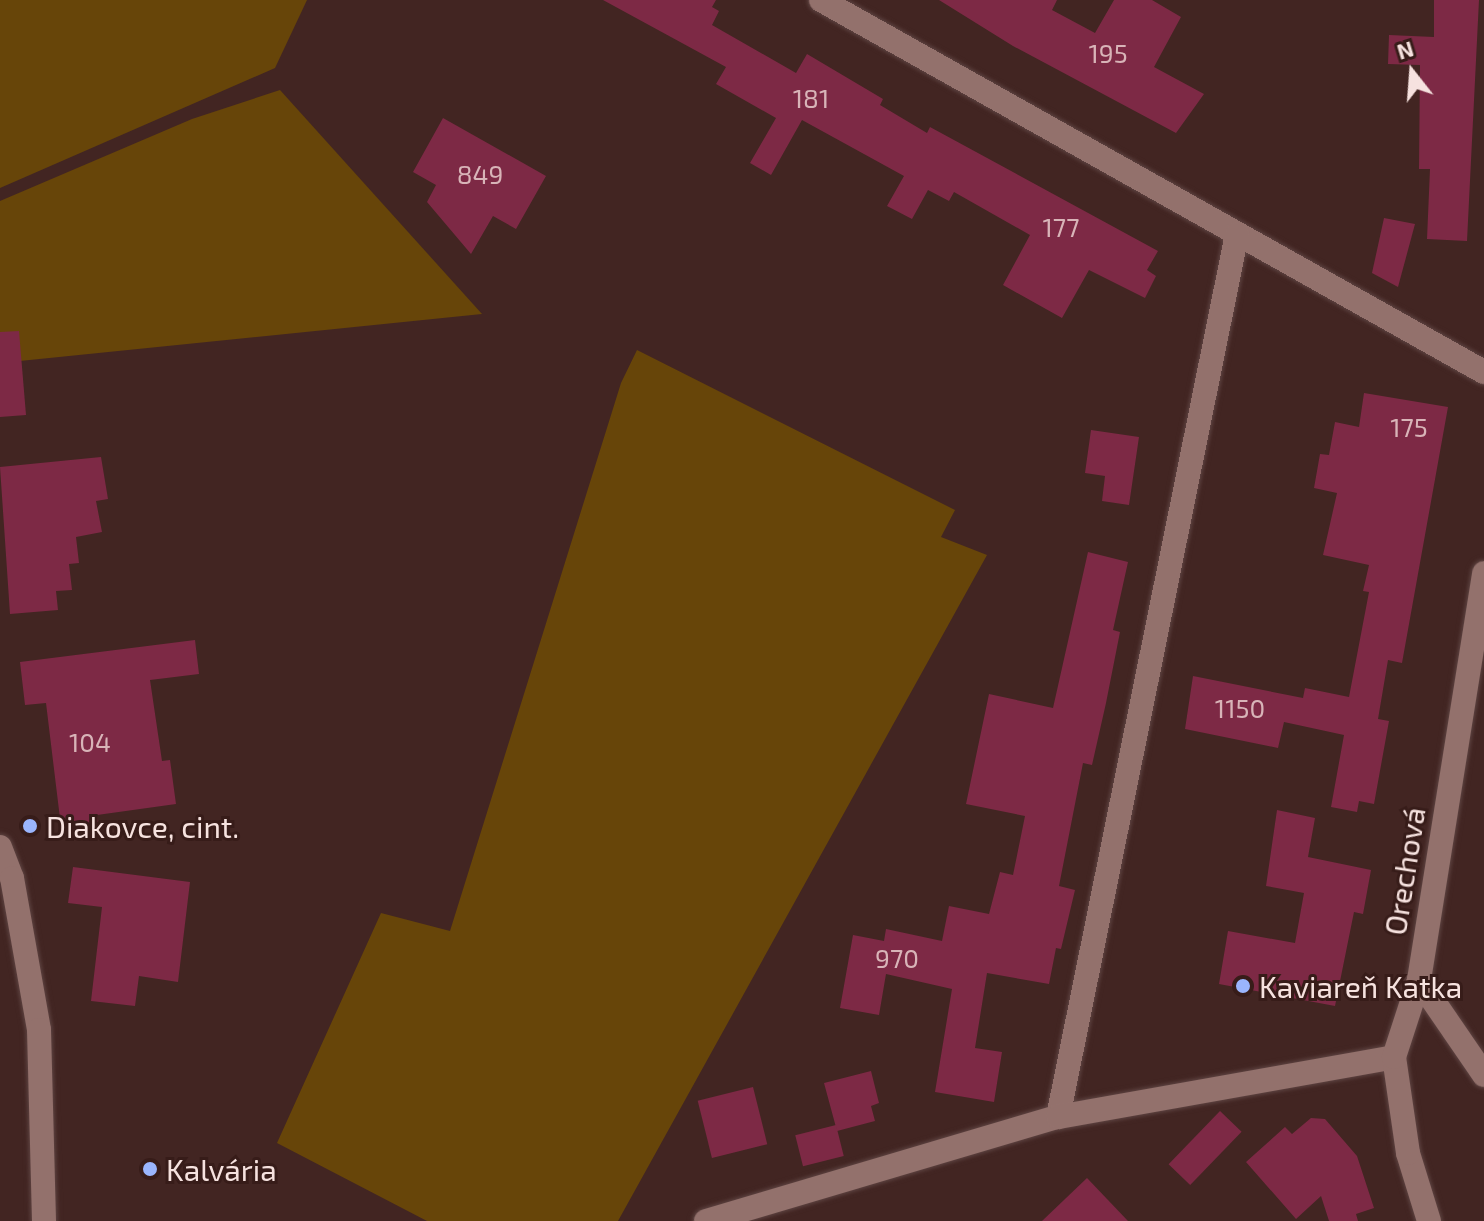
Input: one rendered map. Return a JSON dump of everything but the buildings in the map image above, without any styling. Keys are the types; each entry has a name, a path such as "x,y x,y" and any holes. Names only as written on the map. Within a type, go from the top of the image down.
{"street":[{"path":"821,0 1484,372"},
{"path":"1058,1117 1237,234"},
{"name":"Orechová","path":"1429,1221 1408,1153 1394,1057 1419,980 1484,573"},
{"path":"0,847 12,878 39,1030 44,1221"},
{"path":"1419,980 1484,1075"},
{"path":"706,1221 1058,1117 1394,1057"}],"shaded area":[{"path":"0,0 307,0 275,68 0,188"},
{"path":"280,90 482,314 0,363 0,201 192,119"},
{"path":"637,350 955,510 941,537 987,555 618,1221 427,1221 277,1143 381,913 450,931 621,383"}],"place":[{"name":"Diakovce, cint.","path":"30,826"},
{"name":"Kaviareň Katka","path":"1243,986"},
{"name":"Kalvária","path":"150,1169"}]}
